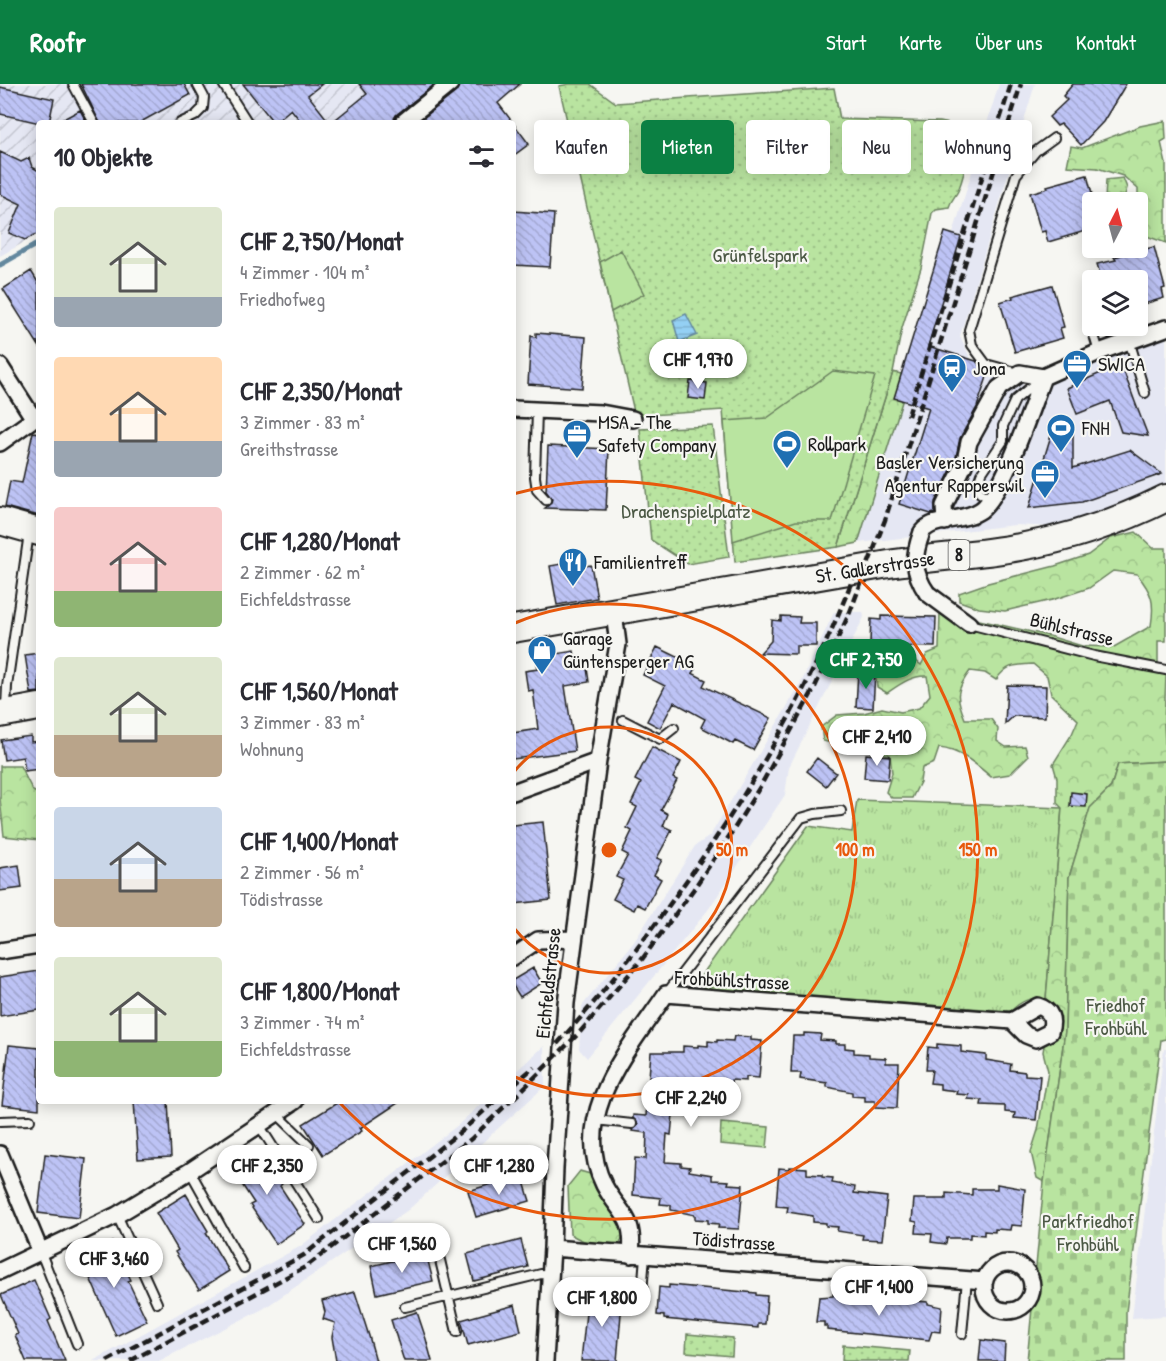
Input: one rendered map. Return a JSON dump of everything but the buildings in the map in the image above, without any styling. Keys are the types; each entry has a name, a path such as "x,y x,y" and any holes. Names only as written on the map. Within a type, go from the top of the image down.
{"main road":[{"name":"St. Gallerstrasse","path":"614,613 894,563 1020,547 1092,529 1143,510 1166,498"},
{"path":"0,521 34,531"},
{"name":"8","path":"516,629 614,613"},
{"path":"3,713 36,708"}],"street":[{"path":"406,120 450,84"},
{"path":"945,522 944,506 964,465 969,442 999,388 1020,373 1043,377 1099,352 1166,327"},
{"path":"0,366 36,417 0,443"},
{"path":"969,624 927,592 919,581 916,571 915,551 922,532 930,524 945,522 979,511 992,500 1016,448 1043,377"},
{"path":"516,409 601,413 633,419"},
{"name":"Eichfeldstrasse","path":"545,1361 559,1092 573,939 598,761 618,644 614,613"},
{"path":"516,791 598,761"},
{"path":"516,955 538,940 573,939"},
{"path":"0,951 36,945"},
{"name":"Frohbühlstrasse","path":"638,1255 631,1226 605,1187 599,1173 593,1145 596,1120 607,1083 666,994 1012,1021"},
{"path":"0,1271 117,1215 190,1171 291,1104"},
{"path":"0,1154 41,1253"},
{"name":"Tödistrasse","path":"552,1248 984,1281"}],"lane":[{"path":"73,84 92,120"},
{"path":"186,120 203,108 204,97 197,84"},
{"path":"223,84 246,120"},
{"path":"1020,373 986,364 972,345 969,330 1016,175 1036,151 1054,138"},
{"path":"1094,336 1099,352"},
{"path":"1129,340 1145,393"},
{"path":"537,410 535,477 537,490 546,500"},
{"path":"3,713 34,531"},
{"name":"Bühlstrasse","path":"969,624 1094,656 1166,670"},
{"path":"623,720 660,739 674,728"},
{"path":"666,994 801,818 841,811"},
{"path":"277,1114 309,1145"},
{"path":"0,1121 30,1120"},
{"path":"596,1120 632,1124"},
{"path":"259,1125 320,1219"},
{"path":"190,1171 244,1268"},
{"path":"117,1215 157,1303"},
{"path":"41,1253 77,1344"},
{"path":"638,1255 641,1305"},
{"path":"439,1256 457,1332"},
{"path":"405,1307 450,1298 541,1274 551,1275"},
{"path":"962,1334 967,1279"}],"shaded area":[{"path":"0,84 450,84 406,120 36,120 36,236 0,256"},
{"path":"999,84 1035,84 1024,120 988,120"},
{"path":"971,174 1008,174 960,336 976,370 1037,389 1121,350 1166,334 1166,498 1092,529 1015,525 858,543"},
{"path":"834,612 863,612 864,617 789,767 785,795 708,910 587,1058 579,1049 582,1006 634,942 695,846 710,836 801,683"},
{"path":"544,1046 545,1086 408,1210 263,1309 159,1361 93,1361 301,1246 458,1125 481,1104 516,1104 516,1071"},
{"path":"1164,1049 1166,1049 1166,1316 1132,1318"}],"green space":[{"name":"Grünfelspark","path":"590,84 616,103 834,88 840,119 873,120 842,120 842,174 911,174 911,121 923,121 923,174 964,174 949,207 936,209 932,213 921,268 902,328 893,372 838,547 735,562 723,410 635,416 579,174 629,174 629,120 567,120 559,86"},
{"path":"1165,121 1166,139 1161,142 1166,164 1166,243 1148,237 1148,192 1138,192 1138,189 1123,176 1097,168 1067,166 1071,146 1082,148 1140,126"},
{"path":"1123,178 1127,188 1126,192 1105,192 1106,180"},
{"path":"621,250 644,294 611,312 600,262"},
{"name":"Rollpark","path":"833,371 875,376 832,521 796,521 733,541 724,421 767,418"},
{"path":"893,372 910,376 858,543 838,547"},
{"name":"Drachenspielplatz","path":"713,426 729,557 688,564 651,540 640,429"},
{"path":"1136,532 1153,548 1166,548 1166,641 1158,641 1158,667 1166,676 1164,724 1166,761 1118,764 1111,787 1090,809 1069,877 1065,1031 1044,1182 1037,1178 1031,1152 1038,1130 1048,1071 1043,1052 1045,1039 1059,1030 1056,1014 1046,999 1062,808 1057,803 1057,778 1053,764 1078,720 1051,694 1047,676 1033,664 1012,666 996,680 985,673 970,671 958,694 965,719 991,719 998,729 997,741 1006,747 1025,746 1028,756 1010,774 991,777 961,755 939,748 934,763 922,768 920,782 912,798 892,798 886,792 892,773 890,755 859,748 849,740 839,745 823,741 821,727 837,715 864,713 882,708 901,712 919,708 930,695 927,676 911,679 887,693 877,687 875,672 870,665 878,654 901,652 921,665 927,654 939,649 940,611 1049,636 1082,646 1114,647 1151,626 1153,610 1151,598 1137,574 1113,571 1089,588 1052,600 1005,611 979,608 959,601 959,593 1088,555 1111,538"},
{"name":"Friedhof Frohbühl","path":"1166,761 1166,1039 1161,1040 1126,1312 1126,1361 1027,1361 1044,1182 1065,1031 1069,877 1090,808 1111,787 1118,764"},
{"path":"0,766 20,766 36,792 36,840 4,836 0,799"},
{"path":"857,800 1062,808 1046,999 1027,1000 1011,1011 705,989 699,979 808,826 852,832"},
{"path":"721,1123 769,1127 767,1148 720,1144"},
{"path":"580,1171 590,1174 622,1219 625,1232 620,1243 594,1244 570,1234 568,1186"},
{"path":"687,1334 733,1338 732,1356 686,1352"},
{"path":"843,1345 910,1351 909,1361 842,1361"}],"water":[{"path":"686,314 697,335 679,342 673,320"}],"waterway":[{"path":"0,265 36,245"}],"railway":[{"path":"908,416 1011,84"},
{"path":"516,1096 580,1032 643,958 693,890 761,785 814,689 850,612 885,520 1021,84"},
{"path":"557,1044 608,986 639,946 733,811 799,698 853,578"},
{"path":"516,1082 534,1067"},
{"path":"107,1361 304,1255 464,1129 492,1104"},
{"path":"130,1361 307,1266 471,1139 507,1104"}],"place":[{"name":"SWICA","path":"1077,390"},
{"name":"Jona","path":"952,394"},
{"name":"FNH","path":"1061,454"},
{"name":"MSA - The Safety Company","path":"577,460"},
{"name":"Rollpark","path":"787,470"},
{"name":"Basler Versicherung Agentur Rapperswil","path":"1045,500"},
{"name":"Familientreff","path":"573,588"},
{"name":"Garage Güntensperger AG","path":"542,676"}],"park label":[{"name":"Parkfriedhof Frohbühl","path":"1088,1232"}]}
